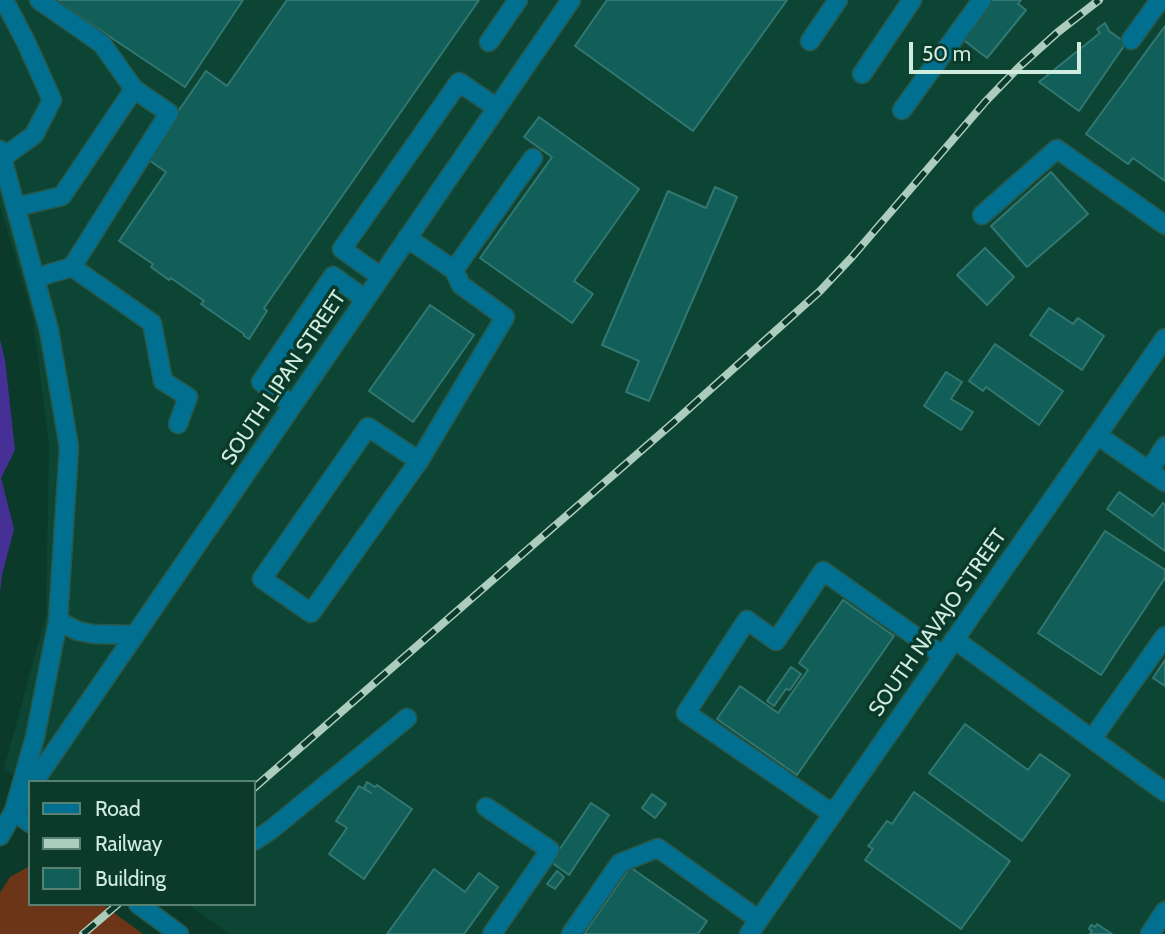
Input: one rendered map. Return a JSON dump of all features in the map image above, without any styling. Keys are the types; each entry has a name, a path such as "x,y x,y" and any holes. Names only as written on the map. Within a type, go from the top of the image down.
{"street":[{"path":"5,0 52,100 34,135 1,154 49,330 69,447 58,621 35,737 14,811"},
{"path":"35,278 72,267 169,113 134,89 102,44 39,0"},
{"path":"489,42 518,0"},
{"name":"SOUTH LIPAN STREET","path":"35,780 571,0"},
{"path":"810,41 838,0"},
{"path":"862,74 912,0"},
{"path":"902,110 982,0"},
{"path":"1131,40 1160,0 1165,3"},
{"path":"381,277 342,249 459,82 497,108"},
{"path":"16,207 62,196 134,89"},
{"path":"982,215 1056,149 1165,225"},
{"path":"454,270 533,158"},
{"path":"407,239 454,270 461,285 505,317 419,461 311,614 262,579 368,426 419,461"},
{"path":"72,267 152,323 163,381 188,397 178,424"},
{"path":"293,405 261,382 326,286 333,276 366,299"},
{"name":"SOUTH NAVAJO STREET","path":"754,927 1165,338"},
{"path":"1097,435 1165,482"},
{"path":"1149,471 1165,446"},
{"path":"833,814 687,713 747,620 776,641 823,571 943,656"},
{"path":"58,621 78,631 93,634 135,635"},
{"path":"1092,739 1165,636"},
{"path":"954,639 1165,792"},
{"path":"256,840 407,718"},
{"path":"0,836 28,791"},
{"path":"486,807 550,850 492,934"},
{"path":"14,811 28,822"},
{"path":"571,934 620,863 658,848 754,927"},
{"path":"150,907 179,934"},
{"path":"1150,934 1165,911"}],"shaded area":[{"path":"0,0 1165,0 1165,934 229,934 191,906 256,906 256,780 28,780 28,787 4,769 46,614 49,445 33,319 0,205"},
{"path":"0,340 5,360 15,450 1,478 14,529 0,593"},
{"path":"28,867 28,906 105,906 143,934 0,934 0,893 10,877"}],"building":[{"path":"55,0 243,0 185,87"},
{"path":"287,0 479,0 264,308 267,311 249,339 201,304 204,301 171,278 169,280 151,267 153,264 119,241 166,172 146,158 206,71 227,86"},
{"path":"607,0 787,0 693,131 575,46"},
{"path":"991,0 1021,0 1018,4 1026,10 987,58 961,38"},
{"path":"1105,23 1109,31 1126,43 1079,111 1039,82 1100,33 1097,29"},
{"path":"1165,26 1165,181 1133,158 1128,164 1086,134"},
{"path":"539,117 639,189 574,281 593,294 572,323 480,258 552,157 524,137"},
{"path":"1051,172 1088,214 1027,267 991,226"},
{"path":"715,187 737,197 649,401 626,392 639,361 602,345 668,191 706,208"},
{"path":"985,248 1014,277 987,305 957,275"},
{"path":"430,305 474,335 413,422 369,391"},
{"path":"1049,308 1073,324 1078,318 1104,336 1082,370 1030,335"},
{"path":"995,344 1063,391 1039,425 986,387 983,391 969,381"},
{"path":"946,372 962,382 951,399 973,412 961,430 924,406"},
{"path":"1119,492 1153,516 1163,503 1165,504 1165,551 1107,509"},
{"path":"1105,531 1165,570 1165,578 1101,675 1038,633"},
{"path":"843,600 894,636 797,775 717,719 740,686 778,713 808,670 799,663"},
{"path":"1165,660 1165,686 1153,678"},
{"path":"791,667 801,674 774,706 767,701"},
{"path":"965,724 1028,770 1040,754 1070,775 1022,841 929,773"},
{"path":"367,782 375,787 377,785 412,809 364,879 329,854 347,828 336,821 359,786 371,793 364,788"},
{"path":"914,792 1010,861 961,929 865,860 873,849 868,846 887,821 892,824"},
{"path":"652,794 666,804 655,818 642,808"},
{"path":"591,803 609,815 569,875 551,862"},
{"path":"630,867 707,921 698,934 584,934"},
{"path":"434,869 465,892 479,873 498,887 464,934 387,934"},
{"path":"557,871 564,877 555,889 547,884"},
{"path":"1097,924 1112,934 1090,934 1091,925 1095,927"}],"railway":[{"path":"256,786 674,422 820,291 986,101 1058,32 1099,0"},
{"path":"83,934 116,906"}]}
